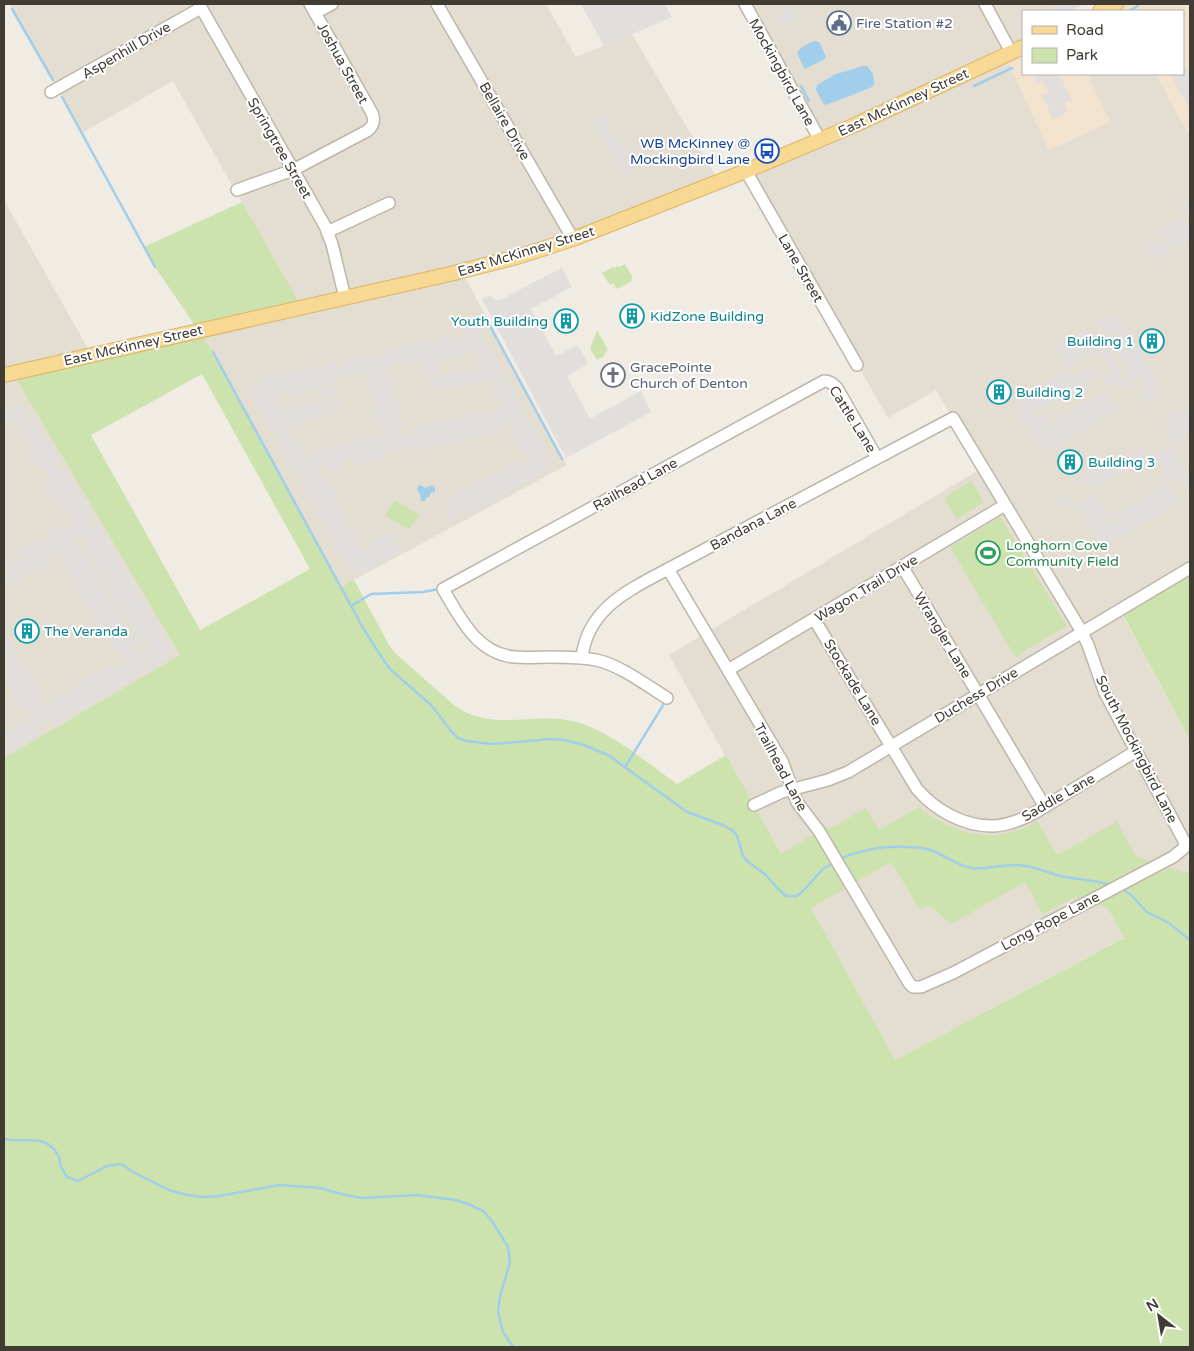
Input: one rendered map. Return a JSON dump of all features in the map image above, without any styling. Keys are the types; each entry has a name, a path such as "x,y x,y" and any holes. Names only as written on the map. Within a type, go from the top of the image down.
{"main road":[{"path":"1102,10 1116,4"},
{"name":"East McKinney Street","path":"4,375 474,268 539,250 746,172 855,125 1017,49"}],"street":[{"path":"313,9 332,4"},
{"name":"Bellaire Drive","path":"437,4 572,239"},
{"name":"Mockingbird Lane","path":"745,4 820,140"},
{"path":"985,4 1017,49"},
{"name":"Aspenhill Drive","path":"52,92 200,6"},
{"name":"Springtree Street","path":"200,6 328,232 345,298"},
{"name":"Joshua Street","path":"293,170 367,130 374,123 371,111 313,9"},
{"path":"237,190 293,170"},
{"name":"Lane Street","path":"746,172 857,365"},
{"path":"328,232 389,203"},
{"name":"Cattle Lane","path":"828,381 832,383 840,394 878,458"},
{"name":"Railhead Lane","path":"582,658 514,657 489,649 463,623 443,589 820,383 828,381"},
{"name":"Bandana Lane","path":"582,658 584,642 590,628 607,608 629,590 953,418"},
{"name":"South Mockingbird Lane","path":"953,418 1082,632 1105,693 1183,838 1184,848"},
{"name":"Wagon Trail Drive","path":"728,670 1005,505"},
{"name":"Wrangler Lane","path":"902,566 1045,807"},
{"name":"Duchess Drive","path":"754,805 773,796 828,780 844,773 1190,568"},
{"name":"Trailhead Lane","path":"668,569 782,761 800,806 819,831 909,983 914,987"},
{"name":"Stockade Lane","path":"814,619 891,746"},
{"path":"582,658 598,660 621,670 667,698"},
{"name":"Saddle Lane","path":"891,746 910,779 923,796 939,809 960,820 982,826 1006,824 1019,820 1045,807 1136,751"},
{"name":"Long Rope Lane","path":"914,987 921,987 953,973 1180,853 1184,848"}],"shaded area":[{"path":"9,4 546,4 576,57 632,34 719,182 462,272 567,465 341,587 213,352 198,330 301,307 173,81 82,133"},
{"path":"581,4 665,4 672,17 604,46"},
{"path":"745,4 1048,4 1051,10 1022,10 1022,47 1005,55 1049,150 1110,122 1087,75 1157,75 1190,137 1190,568 1120,610 1190,740 1190,902 895,1060 669,655 982,468 936,390 888,418 746,171 820,140"},
{"path":"1048,4 1085,4 1071,10 1051,10"},
{"path":"1118,4 1190,4 1190,137 1157,75 1184,75 1184,10 1121,10"},
{"path":"792,6 799,18 784,26 777,15"},
{"path":"1022,47 1022,75 1087,75 1110,122 1049,150 1005,55"},
{"path":"1184,66 1187,71 1190,70 1190,110 1171,75 1184,75"},
{"path":"1038,75 1059,75 1071,100 1064,103 1068,112 1053,119 1042,95 1048,92 1043,81 1037,83 1034,77"},
{"path":"606,114 611,123 606,126 611,136 617,133 636,165 622,175 592,121"},
{"path":"1190,198 1190,213 1185,214 1181,200"},
{"path":"4,200 91,354 14,373 180,655 4,758"},
{"path":"1184,216 1190,226 1190,239 1177,247 1173,241 1175,248 1154,260 1146,249 1147,243 1157,244 1164,241 1158,231"},
{"path":"562,268 572,287 531,309 556,356 577,345 580,349 588,364 567,376 590,419 641,391 651,412 566,458 482,299 490,295 495,300 500,300"},
{"path":"1111,315 1116,322 1121,319 1127,327 1121,332 1128,329 1140,350 1134,354 1141,351 1153,371 1147,375 1154,373 1161,385 1155,388 1160,396 1146,404 1140,393 1145,386 1143,377 1133,383 1122,364 1127,359 1121,362 1111,344 1120,339 1113,332 1105,332 1099,322"},
{"path":"475,324 479,329 474,334 480,331 525,412 518,416 520,418 526,414 551,460 545,463 549,470 538,476 533,473 535,478 467,516 463,511 461,512 453,523 445,506 451,498 470,487 473,493 472,487 503,469 507,475 509,474 506,468 519,461 522,466 526,462 528,456 525,450 520,453 508,433 514,429 510,425 500,425 501,431 410,452 408,446 384,452 385,458 354,466 353,459 342,461 343,469 329,472 327,465 323,466 318,473 319,479 325,477 339,501 332,505 340,503 348,520 343,523 344,526 351,523 361,541 355,544 356,547 363,551 370,549 367,543 391,530 402,552 360,574 356,569 350,572 344,561 350,558 343,560 299,479 304,476 303,474 298,477 249,388 261,385 259,379 283,373 284,379 288,379 287,372 318,365 319,371 323,371 323,364 335,361 336,368 338,368 344,365 348,359 368,355 373,358 381,358 380,350 396,347 398,354 400,353 399,346 430,339 432,346 435,345 434,339 453,334 454,341 463,334 463,330","holes":["462,349 473,353 481,370 475,372 473,367 437,376 438,380 436,381 434,373 441,371 440,364 432,365 431,356 433,363 464,356","420,359 428,385 433,390 488,380 500,402 500,409 498,413 491,417 490,410 410,428 411,435 401,433 397,427 403,425 392,377 386,378 388,368 393,365","362,372 369,373 374,379 367,381 373,404 379,403 379,406 373,407 379,431 385,430 385,437 378,443 376,443 375,436 311,451 313,457 307,456 289,427 290,425 335,413 339,404 334,379","322,382 326,382 327,388 320,390 321,398 329,396 330,405 327,405 326,400 289,409 281,407 281,411 277,405 276,400 282,391 284,390 285,396 323,387"]},
{"path":"1086,329 1099,350 1089,356 1076,335"},
{"path":"1074,336 1087,357 1066,369 1054,348"},
{"path":"1107,347 1111,355 1109,358 1112,356 1117,364 1114,367 1118,366 1123,374 1120,377 1124,376 1129,385 1122,389 1118,383 1108,389 1101,376 1111,370 1100,351"},
{"path":"1093,367 1098,377 1084,386 1080,380 1082,387 1062,399 1057,393 1060,399 1042,410 1039,405 1036,406 1036,415 1042,411 1050,423 1044,427 1047,430 1053,430 1050,424 1068,413 1072,419 1074,417 1070,412 1091,400 1095,405 1092,399 1107,390 1118,410 1106,417 1102,411 1101,413 1104,418 1084,431 1080,425 1082,431 1064,442 1060,437 1063,443 1048,451 1044,444 1038,448 1027,430 1032,427 1031,424 1025,427 1018,416 1024,412 1016,399 1031,390 1035,396 1033,389 1051,378 1056,384 1052,378 1065,370 1070,380"},
{"path":"5,403 11,411 15,411 17,405 32,415 27,419 30,424 36,421 61,462 55,466 58,470 64,467 92,514 87,519 91,526 97,523 122,564 117,568 119,569 124,566 140,593 134,597 138,604 144,601 173,648 166,653 169,659 55,727 51,721 38,728 42,735 6,755 4,752 4,731 14,730 11,724 19,720 22,725 26,724 31,714 27,707 22,710 4,680 4,632 43,697 38,700 45,707 52,705 50,701 66,691 69,697 71,697 68,690 110,665 114,670 123,664 125,658 122,649 116,652 89,608 94,603 88,606 75,585 80,580 74,582 61,561 67,557 61,553 56,551 48,553 52,561 28,575 25,569 23,569 26,576 4,589 4,559 9,556 14,562 21,557 17,551 38,538 42,544 48,541 44,535 61,524 67,530 72,525 73,518 71,512 64,515 43,480 49,476 31,458 24,436 18,425 12,421 6,422 7,429 4,430","holes":["82,535 86,536 90,543 84,547 102,577 107,574 109,575 103,579 140,641 147,638 148,646 144,652 138,653 134,651 139,646 110,596 105,599 103,598 108,593 80,546 76,549 75,539"]},
{"path":"1190,406 1190,432 1172,443 1166,433 1167,413 1184,410 1187,415 1185,409"},
{"path":"1172,445 1190,475 1190,489 1187,491 1178,476 1168,482 1160,470 1167,465 1160,468 1153,456"},
{"path":"1143,447 1149,457 1136,464 1132,459 1135,465 1114,477 1110,472 1113,478 1092,490 1086,481 1077,486 1073,479 1082,474 1084,477 1083,473 1091,468 1094,471 1107,463 1106,459 1114,454 1119,461"},
{"path":"1168,482 1180,503 1173,507 1169,501 1172,507 1151,520 1147,514 1150,520 1129,533 1125,528 1128,534 1107,546 1104,540 1098,544 1087,526 1092,521 1086,525 1074,504 1094,492 1101,504 1095,508 1102,505 1109,517 1103,521 1112,524 1110,517 1116,514 1121,519 1117,513 1160,487 1165,493 1161,486"},
{"path":"1065,493 1071,503 1059,510 1053,500"}],"green space":[{"path":"242,202 302,308 199,331 213,352 341,587 354,580 395,653 458,708 467,713 490,719 561,719 586,725 626,747 677,784 726,755 781,854 826,827 831,828 866,808 879,830 919,807 947,825 976,834 1007,833 1022,829 1037,821 1057,855 1117,822 1135,855 1146,860 1161,872 1171,868 1183,872 1190,871 1190,1347 4,1347 4,758 180,655 13,373 198,330 155,267 144,247","holes":["202,374 310,569 200,630 91,435","891,862 920,910 929,905 951,924 1025,882 1043,914 1075,897 1108,908 1124,938 895,1060 811,908"]},
{"path":"625,264 633,278 631,279 632,281 617,289 613,283 610,285 602,273 613,267 620,267"},
{"path":"597,330 608,350 604,356 597,360 590,349"},
{"path":"971,481 984,502 957,519 944,498"},
{"path":"395,500 419,515 409,530 385,515"},
{"path":"1000,517 1067,626 1029,648 1016,658 950,547"},
{"path":"1190,568 1190,740 1120,609"}],"water":[{"path":"816,41 820,43 826,57 805,69 797,53 805,45"},
{"path":"867,66 873,74 874,84 872,87 826,105 823,103 816,90 817,85 836,74"},
{"path":"420,485 425,488 432,485 435,488 435,492 430,493 430,497 427,497 425,501 421,501 417,490"}],"waterway":[{"path":"1131,10 1138,6"},
{"path":"12,9 53,80"},
{"path":"974,86 1012,68"},
{"path":"801,86 809,101"},
{"path":"62,97 155,267"},
{"path":"489,324 562,459"},
{"path":"213,352 363,628 391,670 432,706 458,738 466,741 493,744 550,739 564,740 581,744 608,755 687,812 732,830 737,836 743,856 747,861 766,875 786,896 797,896 823,869 833,863"},
{"path":"351,606 371,594 423,592 439,589"},
{"path":"625,767 665,702"},
{"path":"840,859 873,849 917,847 933,851 972,868 1023,865 1065,877 1110,885"},
{"path":"1120,888 1130,894 1147,912 1169,923 1190,940"},
{"path":"4,1139 33,1140 47,1144 58,1155 67,1177 78,1181 107,1166 121,1164 169,1190 201,1197 219,1196 280,1185 320,1188 362,1198 417,1195 456,1200 468,1204 483,1211 492,1221 508,1247 510,1263 500,1296 498,1312 503,1332 513,1347"}],"place":[{"name":"Fire Station #2","path":"839,23"},
{"name":"WB McKinney @ Mockingbird Lane","path":"767,151"},
{"name":"KidZone Building","path":"632,316"},
{"name":"Youth Building","path":"566,321"},
{"name":"Building 1","path":"1152,341"},
{"name":"GracePointe Church of Denton","path":"613,375"},
{"name":"Building 2","path":"999,392"},
{"name":"Building 3","path":"1070,462"},
{"name":"Longhorn Cove Community Field","path":"988,553"},
{"name":"The Veranda","path":"27,631"}]}
